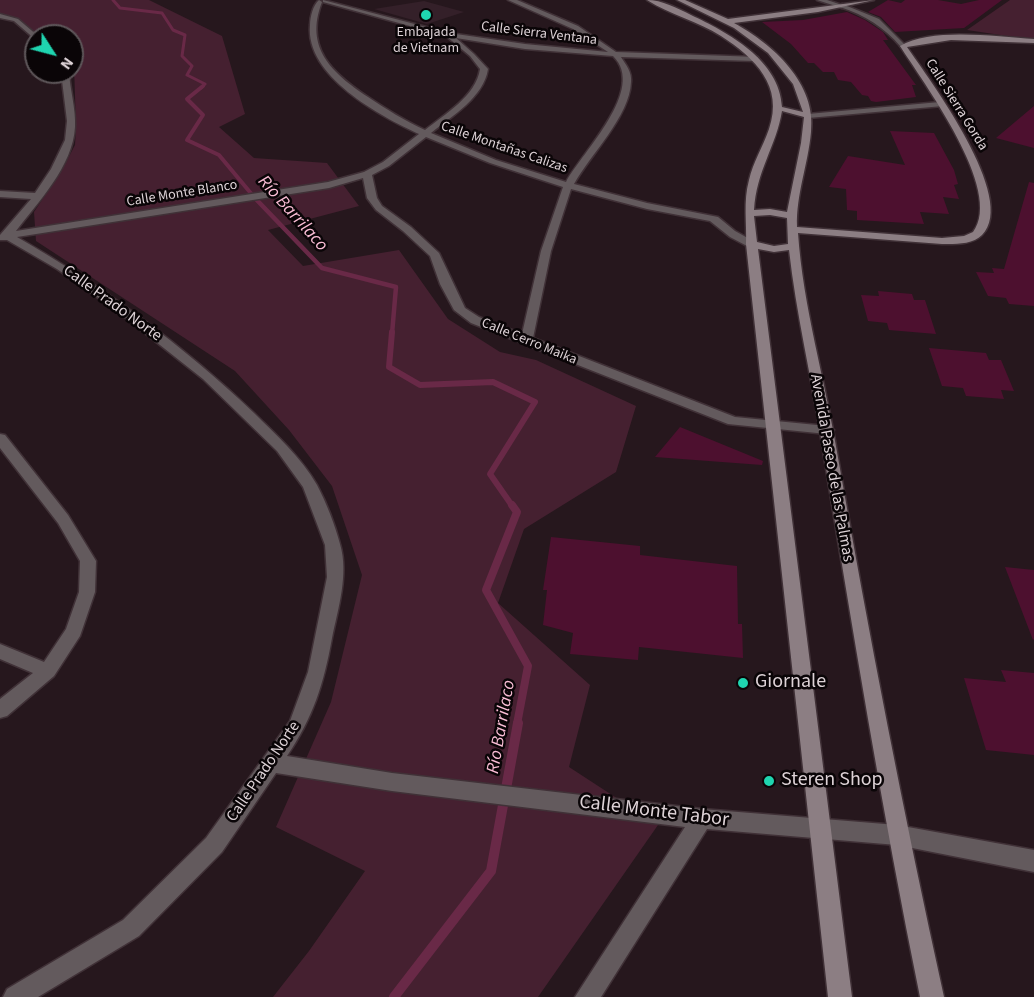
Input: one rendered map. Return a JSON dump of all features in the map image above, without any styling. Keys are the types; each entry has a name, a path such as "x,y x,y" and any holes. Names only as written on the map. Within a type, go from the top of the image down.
{"main road":[{"path":"650,0 706,24 755,59 774,86 778,108 772,135 756,171 749,213 751,244 775,426 818,827 840,997"},
{"name":"Avenida Paseo de las Palmas","path":"680,0 726,22 766,47 779,60 799,90 808,116 809,131 797,172 792,216 806,337 827,430 864,658 897,835 932,997"},
{"path":"706,24 871,0"},
{"path":"903,46 920,40 970,38 1034,41"},
{"name":"Calle Sierra Gorda","path":"793,230 942,241 976,235 983,223 986,202 976,164 961,136 903,46"},
{"path":"778,108 808,116"},
{"path":"749,213 770,212 792,216"},
{"path":"751,244 774,249 794,246"}],"street":[{"path":"511,0 554,16 580,30 614,54 626,70 627,88 620,106 568,185 559,205 526,341"},
{"name":"Calle Sierra Gorda","path":"820,0 871,16 892,31 903,46"},
{"name":"Calle Sierra Ventana","path":"309,1 325,1 448,35 614,54 755,59"},
{"name":"Calle Montañas Calizas","path":"325,1 312,19 312,33 323,63 340,81 365,99 425,134 568,185 647,206 716,220 736,236 751,244"},
{"path":"0,16 16,20 24,27"},
{"path":"892,31 920,40"},
{"path":"367,174 386,164 460,106 482,82 484,69 448,35"},
{"path":"2,237 50,178 69,146 71,129 66,84"},
{"path":"808,116 940,104"},
{"name":"Calle Monte Blanco","path":"2,237 338,183 367,174"},
{"name":"Calle Cerro Maika","path":"367,174 372,198 379,208 407,229 435,255 446,284 460,309 475,320 733,421 827,430"},
{"path":"0,194 36,196"},
{"name":"Calle Prado Norte","path":"2,237 61,267 113,303 208,376 282,448 310,486 333,545 335,577 317,672 298,725 214,845 131,928 15,997"},
{"path":"0,438 63,519 88,561 87,592 74,630 48,671 0,710"},
{"path":"0,651 48,671"},
{"name":"Calle Monte Tabor","path":"273,763 392,782 702,819 897,835 1034,861"},
{"path":"587,997 702,819"}],"shaded area":[{"path":"0,0 149,0 222,36 245,114 219,127 254,158 327,163 359,206 268,230 303,266 399,250 448,319 500,352 536,360 636,406 616,472 524,529 498,603 590,685 569,767 658,825 538,997 273,997 309,951 365,871 276,827 331,702 362,575 332,486 289,430 235,371 36,241 34,212 75,145 75,84 84,84 84,24 24,24 18,19 0,13"},
{"path":"1010,0 1034,0 1034,40 967,30"},
{"name":"Embajada de Vietnam","path":"424,1 464,12 427,24 374,9"}],"building":[{"path":"888,0 901,3 905,0 938,0 961,4 979,0 1002,0 964,28 895,32 881,17 868,12"},
{"path":"847,12 883,32 888,40 883,40 916,85 912,85 916,97 871,101 868,96 862,95 851,82 838,80 834,72 823,72 814,63 808,63 791,44 762,22 803,20"},
{"path":"1034,106 1034,148 996,138"},
{"path":"890,131 934,133 954,170 958,184 954,185 959,199 943,197 949,214 920,212 924,224 857,220 857,211 847,210 846,189 829,187 848,156 905,165"},
{"path":"1029,182 1034,183 1034,306 1009,304 1006,298 988,296 976,272 994,273 992,268 1004,269"},
{"path":"878,291 912,294 914,300 925,300 936,334 889,330 887,323 868,321 861,295 879,296"},
{"path":"929,348 986,353 989,360 1001,360 1014,391 1001,390 1004,399 966,396 963,388 942,386"},
{"path":"680,427 763,461 762,465 655,457"},
{"path":"551,537 640,546 640,555 737,566 738,624 742,624 743,658 639,647 638,660 570,654 573,633 543,625 547,590 543,590"},
{"path":"1005,567 1034,570 1033,640"},
{"path":"1001,670 1034,673 1034,755 986,750 964,678 1006,682"}],"waterway":[{"name":"Río Barrilaco","path":"113,0 120,8 162,13 173,30 185,35 182,56 192,66 187,75 205,84 203,86"},
{"name":"Río Barrilaco","path":"203,86 187,99 203,115 187,140 219,155 254,197"},
{"name":"Río Barrilaco","path":"252,195 322,268 396,287 392,334"},
{"name":"Río Barrilaco","path":"392,332 389,367 420,385 493,382 535,402 490,474 513,507"},
{"name":"Río Barrilaco","path":"512,505 517,512 486,590 528,666 517,724"},
{"name":"Río Barrilaco","path":"394,997 491,871 518,723"}],"place":[{"name":"Embajada de Vietnam","path":"426,15"},
{"name":"Giornale","path":"743,683"},
{"name":"Steren Shop","path":"769,781"}]}
